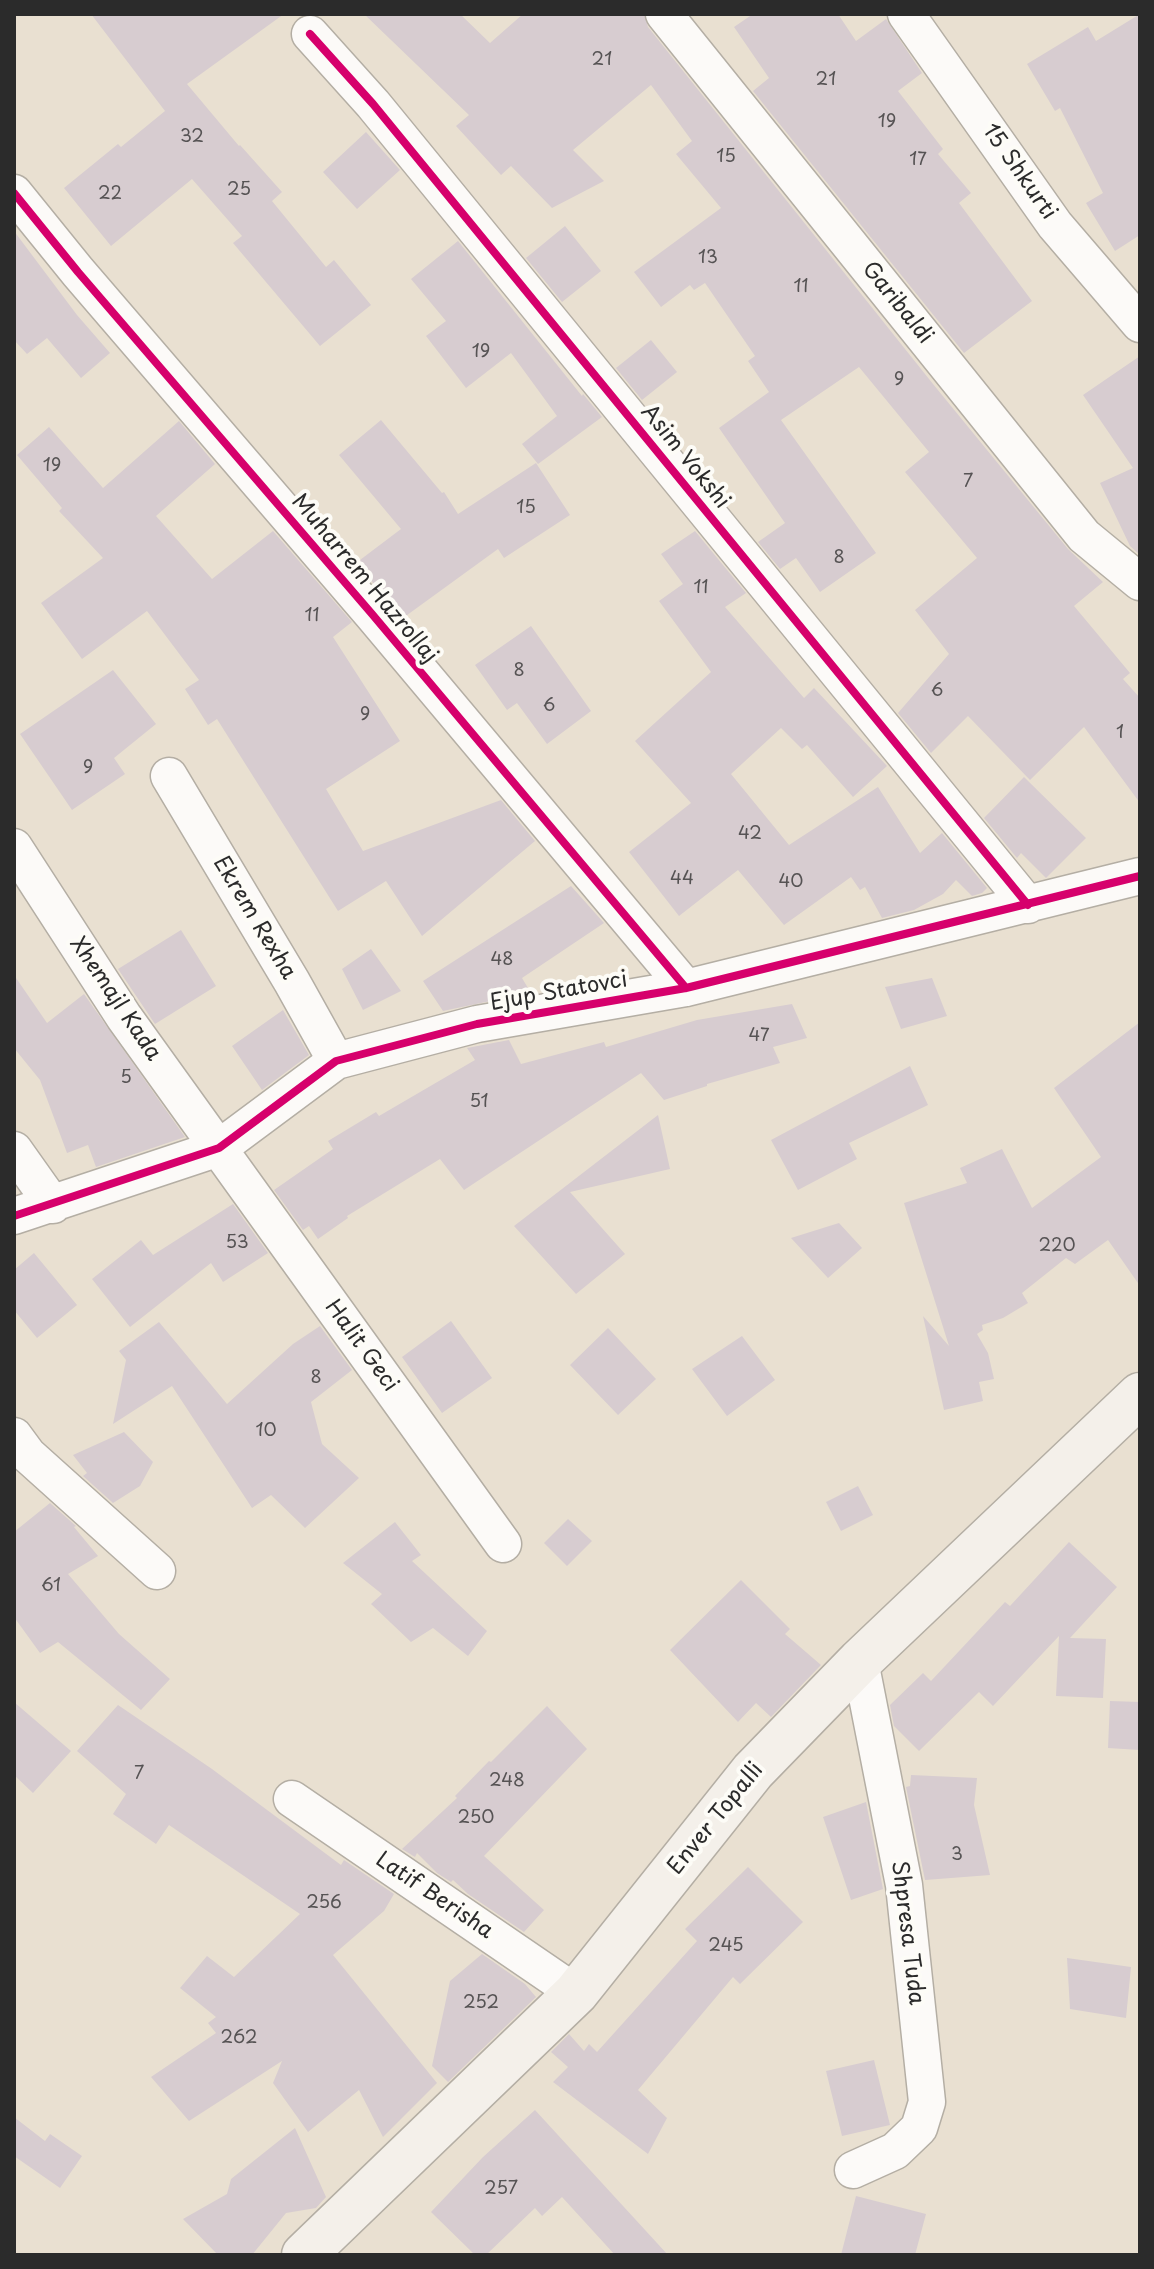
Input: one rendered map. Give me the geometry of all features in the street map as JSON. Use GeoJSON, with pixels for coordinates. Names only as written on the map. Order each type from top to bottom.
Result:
{"type":"FeatureCollection","features":[{"type":"Feature","properties":{"kind":"main road","name":"Enver Topalli"},"geometry":{"type":"LineString","coordinates":[[304,2255],[576,1993],[753,1771],[860,1661],[1140,1395]]}},
{"type":"Feature","properties":{"kind":"street","name":"Garibaldi"},"geometry":{"type":"LineString","coordinates":[[664,14],[1084,536],[1140,582]]}},
{"type":"Feature","properties":{"kind":"street","name":"15 Shkurti"},"geometry":{"type":"LineString","coordinates":[[906,14],[1055,225],[1140,324]]}},
{"type":"Feature","properties":{"kind":"street","name":"Asim Vokshi"},"geometry":{"type":"LineString","coordinates":[[310,34],[373,104],[1028,905]]}},
{"type":"Feature","properties":{"kind":"street","name":"Muharrem Hazrollaj"},"geometry":{"type":"LineString","coordinates":[[14,193],[686,988]]}},
{"type":"Feature","properties":{"kind":"street","name":"Ekrem Rexha"},"geometry":{"type":"LineString","coordinates":[[169,776],[336,1061]]}},
{"type":"Feature","properties":{"kind":"street","name":"Xhemajl Kada"},"geometry":{"type":"LineString","coordinates":[[14,847],[124,1017],[219,1148]]}},
{"type":"Feature","properties":{"kind":"street","name":"Ejup Statovci"},"geometry":{"type":"LineString","coordinates":[[14,1216],[219,1148],[336,1061],[477,1024],[686,988],[1140,876]]}},
{"type":"Feature","properties":{"kind":"street","name":"Halit Geci"},"geometry":{"type":"LineString","coordinates":[[219,1148],[503,1544]]}},
{"type":"Feature","properties":{"kind":"street"},"geometry":{"type":"LineString","coordinates":[[14,1150],[53,1205]]}},
{"type":"Feature","properties":{"kind":"street"},"geometry":{"type":"LineString","coordinates":[[14,1436],[28,1455],[157,1571]]}},
{"type":"Feature","properties":{"kind":"street","name":"Shpresa Tuda"},"geometry":{"type":"LineString","coordinates":[[853,2170],[895,2151],[919,2128],[927,2102],[904,1885],[860,1661]]}},
{"type":"Feature","properties":{"kind":"street","name":"Latif Berisha"},"geometry":{"type":"LineString","coordinates":[[292,1799],[576,1993]]}},
{"type":"Feature","properties":{"kind":"building"},"geometry":{"type":"Polygon","coordinates":[[[91,14],[284,14],[187,84],[282,192],[272,201],[326,267],[334,260],[371,305],[320,346],[233,243],[242,236],[192,179],[111,246],[64,188],[165,111],[91,14]]]}},
{"type":"Feature","properties":{"kind":"building"},"geometry":{"type":"Polygon","coordinates":[[[364,14],[460,14],[490,43],[523,14],[644,14],[648,27],[933,384],[1068,549],[1103,582],[1074,606],[1130,673],[1123,679],[1140,698],[1140,803],[1084,727],[1030,780],[968,716],[931,753],[898,713],[949,654],[915,610],[977,558],[905,472],[929,452],[859,367],[781,420],[876,553],[820,592],[796,558],[780,569],[758,542],[785,523],[719,428],[769,392],[748,361],[755,356],[705,283],[694,290],[690,285],[661,307],[634,272],[721,208],[676,154],[692,141],[651,85],[573,150],[604,181],[552,208],[511,166],[501,175],[456,126],[469,115],[364,14]]]}},
{"type":"Feature","properties":{"kind":"building"},"geometry":{"type":"Polygon","coordinates":[[[753,14],[838,14],[856,41],[886,19],[922,73],[898,91],[943,149],[938,154],[971,193],[959,203],[1032,301],[964,353],[753,91],[769,78],[734,27],[753,14]]]}},
{"type":"Feature","properties":{"kind":"building"},"geometry":{"type":"Polygon","coordinates":[[[1140,14],[1140,235],[1115,251],[1086,203],[1103,193],[1060,108],[1055,111],[1027,64],[1088,27],[1096,41],[1140,14]]]}},
{"type":"Feature","properties":{"kind":"building"},"geometry":{"type":"Polygon","coordinates":[[[366,132],[400,170],[357,209],[323,172],[366,132]]]}},
{"type":"Feature","properties":{"kind":"building"},"geometry":{"type":"Polygon","coordinates":[[[565,226],[601,271],[562,302],[526,258],[565,226]]]}},
{"type":"Feature","properties":{"kind":"building"},"geometry":{"type":"Polygon","coordinates":[[[14,231],[77,315],[110,353],[81,378],[47,338],[27,354],[14,340],[14,231]]]}},
{"type":"Feature","properties":{"kind":"building"},"geometry":{"type":"Polygon","coordinates":[[[458,241],[602,417],[538,464],[522,444],[557,416],[511,353],[466,388],[426,336],[446,321],[411,279],[458,241]]]}},
{"type":"Feature","properties":{"kind":"building"},"geometry":{"type":"Polygon","coordinates":[[[651,340],[677,372],[642,400],[616,368],[651,340]]]}},
{"type":"Feature","properties":{"kind":"building"},"geometry":{"type":"Polygon","coordinates":[[[1140,356],[1140,555],[1130,546],[1100,483],[1133,468],[1083,395],[1140,356]]]}},
{"type":"Feature","properties":{"kind":"building"},"geometry":{"type":"Polygon","coordinates":[[[381,420],[444,492],[458,514],[536,463],[570,515],[504,558],[498,549],[403,618],[356,563],[401,529],[339,455],[381,420]]]}},
{"type":"Feature","properties":{"kind":"building"},"geometry":{"type":"Polygon","coordinates":[[[179,421],[215,464],[156,516],[212,579],[273,531],[352,622],[333,637],[400,741],[326,789],[363,851],[501,800],[535,841],[422,936],[386,881],[338,911],[217,719],[208,725],[185,689],[199,680],[147,611],[82,659],[41,603],[103,558],[59,511],[62,508],[17,455],[49,427],[103,488],[179,421]]]}},
{"type":"Feature","properties":{"kind":"building"},"geometry":{"type":"Polygon","coordinates":[[[695,531],[746,593],[725,607],[804,698],[814,688],[887,766],[853,797],[807,745],[802,749],[781,728],[731,774],[789,845],[878,787],[920,853],[942,833],[987,888],[982,893],[972,896],[956,880],[943,894],[914,910],[882,918],[865,887],[860,890],[851,877],[784,925],[738,870],[679,916],[629,852],[691,803],[635,741],[711,672],[659,601],[683,584],[661,554],[695,531]]]}},
{"type":"Feature","properties":{"kind":"building"},"geometry":{"type":"Polygon","coordinates":[[[531,626],[591,711],[547,744],[517,703],[507,710],[475,665],[531,626]]]}},
{"type":"Feature","properties":{"kind":"building"},"geometry":{"type":"Polygon","coordinates":[[[113,670],[156,724],[114,758],[125,774],[72,810],[20,734],[113,670]]]}},
{"type":"Feature","properties":{"kind":"building"},"geometry":{"type":"Polygon","coordinates":[[[1024,777],[1086,838],[1046,878],[1021,853],[1017,858],[984,818],[1024,777]]]}},
{"type":"Feature","properties":{"kind":"building"},"geometry":{"type":"Polygon","coordinates":[[[571,886],[604,923],[522,978],[528,988],[514,996],[443,1011],[423,981],[571,886]]]}},
{"type":"Feature","properties":{"kind":"building"},"geometry":{"type":"Polygon","coordinates":[[[181,930],[216,986],[155,1024],[118,969],[181,930]]]}},
{"type":"Feature","properties":{"kind":"building"},"geometry":{"type":"Polygon","coordinates":[[[371,949],[401,991],[363,1010],[342,969],[371,949]]]}},
{"type":"Feature","properties":{"kind":"building"},"geometry":{"type":"Polygon","coordinates":[[[14,975],[47,1023],[84,994],[185,1137],[96,1167],[88,1145],[67,1153],[40,1080],[14,1048],[14,975]]]}},
{"type":"Feature","properties":{"kind":"building"},"geometry":{"type":"Polygon","coordinates":[[[932,978],[947,1016],[901,1029],[885,987],[932,978]]]}},
{"type":"Feature","properties":{"kind":"building"},"geometry":{"type":"Polygon","coordinates":[[[792,1004],[807,1038],[773,1047],[780,1063],[664,1100],[641,1073],[464,1190],[440,1159],[347,1216],[318,1239],[309,1226],[303,1230],[274,1190],[333,1149],[328,1141],[376,1112],[379,1116],[475,1060],[467,1048],[509,1040],[521,1064],[604,1042],[606,1047],[697,1020],[792,1004]]]}},
{"type":"Feature","properties":{"kind":"building"},"geometry":{"type":"Polygon","coordinates":[[[283,1010],[309,1055],[262,1090],[232,1046],[283,1010]]]}},
{"type":"Feature","properties":{"kind":"building"},"geometry":{"type":"Polygon","coordinates":[[[1140,1022],[1140,1286],[1108,1240],[1075,1264],[1066,1258],[1022,1293],[1028,1303],[1003,1318],[982,1325],[983,1330],[977,1334],[988,1353],[994,1379],[979,1382],[983,1401],[944,1410],[923,1316],[949,1346],[904,1203],[967,1183],[960,1168],[1002,1149],[1032,1208],[1101,1157],[1054,1088],[1140,1022]]]}},
{"type":"Feature","properties":{"kind":"building"},"geometry":{"type":"Polygon","coordinates":[[[910,1066],[928,1105],[849,1143],[857,1159],[798,1190],[771,1140],[910,1066]]]}},
{"type":"Feature","properties":{"kind":"building"},"geometry":{"type":"Polygon","coordinates":[[[658,1115],[670,1169],[570,1192],[625,1254],[576,1294],[514,1226],[658,1115]]]}},
{"type":"Feature","properties":{"kind":"building"},"geometry":{"type":"Polygon","coordinates":[[[233,1204],[268,1253],[223,1282],[211,1263],[130,1327],[92,1279],[141,1240],[153,1255],[233,1204]]]}},
{"type":"Feature","properties":{"kind":"building"},"geometry":{"type":"Polygon","coordinates":[[[839,1223],[862,1248],[828,1278],[791,1238],[839,1223]]]}},
{"type":"Feature","properties":{"kind":"building"},"geometry":{"type":"Polygon","coordinates":[[[34,1253],[77,1305],[37,1338],[14,1310],[14,1270],[34,1253]]]}},
{"type":"Feature","properties":{"kind":"building"},"geometry":{"type":"Polygon","coordinates":[[[451,1321],[492,1378],[442,1413],[402,1357],[451,1321]]]}},
{"type":"Feature","properties":{"kind":"building"},"geometry":{"type":"Polygon","coordinates":[[[159,1322],[227,1404],[293,1344],[320,1326],[352,1370],[311,1402],[322,1444],[359,1478],[305,1528],[271,1495],[252,1508],[172,1386],[113,1424],[126,1360],[119,1351],[159,1322]]]}},
{"type":"Feature","properties":{"kind":"building"},"geometry":{"type":"Polygon","coordinates":[[[608,1328],[656,1379],[618,1415],[570,1365],[608,1328]]]}},
{"type":"Feature","properties":{"kind":"building"},"geometry":{"type":"Polygon","coordinates":[[[742,1336],[775,1380],[727,1416],[692,1369],[742,1336]]]}},
{"type":"Feature","properties":{"kind":"building"},"geometry":{"type":"Polygon","coordinates":[[[124,1432],[153,1462],[140,1486],[113,1503],[83,1476],[87,1473],[73,1455],[124,1432]]]}},
{"type":"Feature","properties":{"kind":"building"},"geometry":{"type":"Polygon","coordinates":[[[858,1486],[873,1515],[841,1531],[826,1502],[858,1486]]]}},
{"type":"Feature","properties":{"kind":"building"},"geometry":{"type":"Polygon","coordinates":[[[50,1503],[76,1526],[98,1556],[68,1574],[119,1634],[170,1679],[141,1710],[58,1642],[40,1653],[14,1617],[14,1532],[50,1503]]]}},
{"type":"Feature","properties":{"kind":"building"},"geometry":{"type":"Polygon","coordinates":[[[568,1519],[592,1541],[567,1566],[544,1543],[568,1519]]]}},
{"type":"Feature","properties":{"kind":"building"},"geometry":{"type":"Polygon","coordinates":[[[395,1522],[421,1555],[412,1561],[487,1631],[468,1656],[433,1628],[411,1642],[371,1604],[382,1594],[343,1563],[395,1522]]]}},
{"type":"Feature","properties":{"kind":"building"},"geometry":{"type":"Polygon","coordinates":[[[1069,1542],[1117,1587],[1070,1638],[1106,1639],[1103,1698],[1056,1696],[1059,1636],[993,1706],[979,1692],[919,1751],[894,1726],[890,1705],[923,1673],[931,1681],[1005,1602],[1010,1606],[1069,1542]]]}},
{"type":"Feature","properties":{"kind":"building"},"geometry":{"type":"Polygon","coordinates":[[[741,1580],[790,1629],[785,1634],[821,1665],[771,1717],[756,1703],[738,1722],[670,1650],[741,1580]]]}},
{"type":"Feature","properties":{"kind":"building"},"geometry":{"type":"Polygon","coordinates":[[[1110,1701],[1140,1702],[1140,1750],[1108,1748],[1110,1701]]]}},
{"type":"Feature","properties":{"kind":"building"},"geometry":{"type":"Polygon","coordinates":[[[14,1702],[71,1751],[33,1793],[14,1775],[14,1702]]]}},
{"type":"Feature","properties":{"kind":"building"},"geometry":{"type":"Polygon","coordinates":[[[118,1705],[212,1769],[341,1865],[344,1860],[394,1894],[384,1911],[333,1955],[437,2083],[383,2137],[359,2090],[308,2132],[273,2083],[282,2061],[189,2121],[151,2077],[216,2033],[208,2023],[216,2017],[180,1988],[207,1956],[234,1977],[300,1914],[169,1825],[156,1844],[113,1814],[126,1794],[77,1751],[118,1705]]]}},
{"type":"Feature","properties":{"kind":"building"},"geometry":{"type":"Polygon","coordinates":[[[547,1706],[587,1749],[484,1856],[544,1910],[524,1932],[468,1894],[453,1880],[451,1882],[437,1873],[417,1853],[415,1857],[402,1849],[547,1706]]]}},
{"type":"Feature","properties":{"kind":"building"},"geometry":{"type":"Polygon","coordinates":[[[911,1775],[977,1778],[974,1805],[990,1875],[925,1880],[906,1787],[910,1786],[911,1775]]]}},
{"type":"Feature","properties":{"kind":"building"},"geometry":{"type":"Polygon","coordinates":[[[866,1802],[883,1889],[851,1900],[823,1817],[866,1802]]]}},
{"type":"Feature","properties":{"kind":"building"},"geometry":{"type":"Polygon","coordinates":[[[748,1867],[803,1922],[740,1984],[733,1977],[638,2090],[667,2118],[648,2154],[553,2082],[568,2067],[551,2052],[569,2034],[584,2051],[589,2044],[597,2052],[697,1941],[685,1929],[748,1867]]]}},
{"type":"Feature","properties":{"kind":"building"},"geometry":{"type":"Polygon","coordinates":[[[482,1954],[525,1984],[536,1997],[448,2082],[432,2066],[450,1981],[482,1954]]]}},
{"type":"Feature","properties":{"kind":"building"},"geometry":{"type":"Polygon","coordinates":[[[1067,1958],[1131,1967],[1126,2018],[1070,2009],[1067,1958]]]}},
{"type":"Feature","properties":{"kind":"building"},"geometry":{"type":"Polygon","coordinates":[[[874,2060],[890,2125],[842,2136],[826,2071],[874,2060]]]}},
{"type":"Feature","properties":{"kind":"building"},"geometry":{"type":"Polygon","coordinates":[[[535,2110],[668,2255],[615,2255],[562,2197],[542,2216],[535,2208],[486,2255],[475,2255],[431,2212],[483,2157],[535,2110]]]}},
{"type":"Feature","properties":{"kind":"building"},"geometry":{"type":"Polygon","coordinates":[[[14,2117],[45,2141],[50,2134],[82,2156],[60,2188],[14,2156],[14,2117]]]}},
{"type":"Feature","properties":{"kind":"building"},"geometry":{"type":"Polygon","coordinates":[[[295,2128],[326,2197],[316,2208],[286,2213],[252,2255],[218,2255],[183,2219],[227,2194],[231,2179],[295,2128]]]}},
{"type":"Feature","properties":{"kind":"building"},"geometry":{"type":"Polygon","coordinates":[[[856,2196],[926,2214],[915,2255],[841,2255],[856,2196]]]}},
{"type":"Feature","properties":{"kind":"cycle path"},"geometry":{"type":"LineString","coordinates":[[310,34],[373,104],[1028,905]]}},
{"type":"Feature","properties":{"kind":"cycle path"},"geometry":{"type":"LineString","coordinates":[[14,193],[686,988]]}},
{"type":"Feature","properties":{"kind":"cycle path"},"geometry":{"type":"LineString","coordinates":[[14,1216],[219,1148],[336,1061],[477,1024],[686,988],[1140,876]]}}]}
